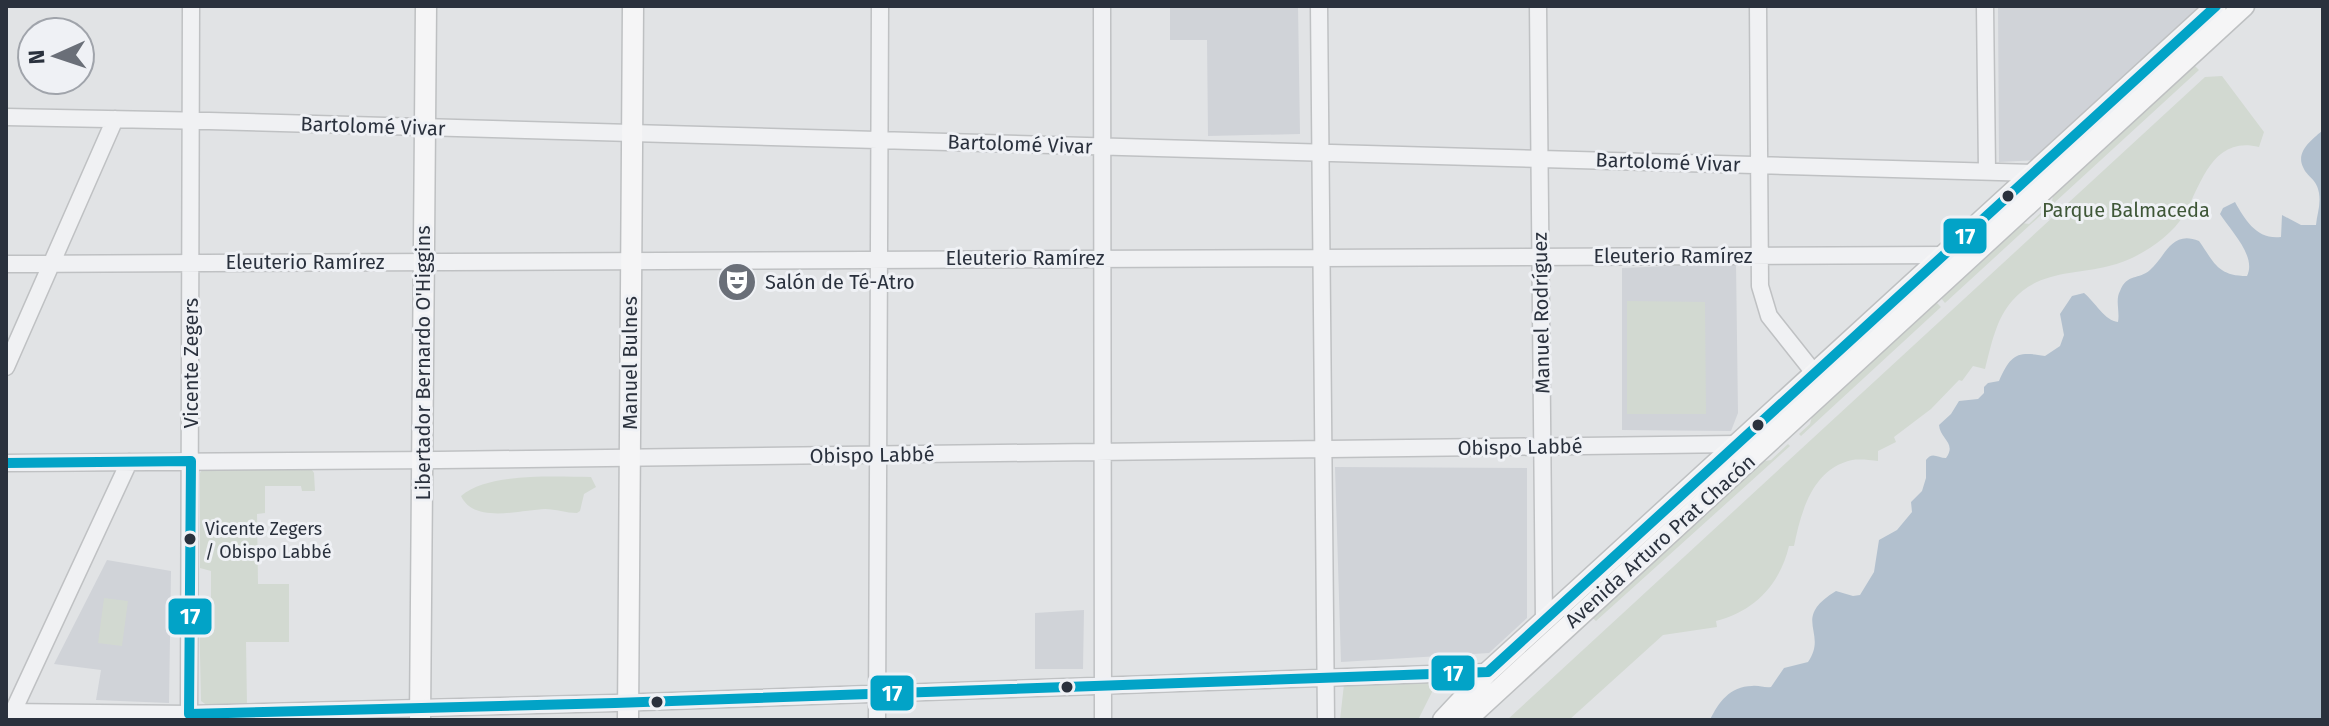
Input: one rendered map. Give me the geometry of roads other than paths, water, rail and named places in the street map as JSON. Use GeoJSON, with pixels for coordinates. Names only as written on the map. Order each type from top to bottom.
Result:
{"type":"FeatureCollection","features":[{"type":"Feature","properties":{"kind":"main road","name":"Libertador Bernardo O'Higgins"},"geometry":{"type":"LineString","coordinates":[[420,714],[426,6]]}},
{"type":"Feature","properties":{"kind":"main road","name":"Manuel Bulnes"},"geometry":{"type":"LineString","coordinates":[[628,711],[633,6]]}},
{"type":"Feature","properties":{"kind":"main road","name":"Avenida Arturo Prat Chacón"},"geometry":{"type":"LineString","coordinates":[[1443,720],[1488,672],[2035,173],[2219,10],[2244,6]]}},
{"type":"Feature","properties":{"kind":"main road","name":"Avenida Arturo Prat Chacón"},"geometry":{"type":"LineString","coordinates":[[1466,720],[1990,240],[2219,10]]}},
{"type":"Feature","properties":{"kind":"main road"},"geometry":{"type":"LineString","coordinates":[[1947,255],[1990,240]]}},
{"type":"Feature","properties":{"kind":"main road"},"geometry":{"type":"LineString","coordinates":[[1815,374],[1816,400]]}},
{"type":"Feature","properties":{"kind":"street","name":"Vicente Zegers"},"geometry":{"type":"LineString","coordinates":[[189,717],[191,6]]}},
{"type":"Feature","properties":{"kind":"street"},"geometry":{"type":"LineString","coordinates":[[877,720],[880,6]]}},
{"type":"Feature","properties":{"kind":"street"},"geometry":{"type":"LineString","coordinates":[[1102,6],[1103,720]]}},
{"type":"Feature","properties":{"kind":"street"},"geometry":{"type":"LineString","coordinates":[[1319,6],[1326,720]]}},
{"type":"Feature","properties":{"kind":"street","name":"Manuel Rodríguez"},"geometry":{"type":"LineString","coordinates":[[1538,6],[1544,621]]}},
{"type":"Feature","properties":{"kind":"street"},"geometry":{"type":"LineString","coordinates":[[1758,6],[1760,286],[1769,316],[1815,374]]}},
{"type":"Feature","properties":{"kind":"street"},"geometry":{"type":"LineString","coordinates":[[1985,6],[1987,171]]}},
{"type":"Feature","properties":{"kind":"street","name":"Bartolomé Vivar"},"geometry":{"type":"LineString","coordinates":[[6,117],[2035,173]]}},
{"type":"Feature","properties":{"kind":"street"},"geometry":{"type":"LineString","coordinates":[[6,367],[54,264],[115,119]]}},
{"type":"Feature","properties":{"kind":"street","name":"Eleuterio Ramírez"},"geometry":{"type":"LineString","coordinates":[[6,264],[1947,255]]}},
{"type":"Feature","properties":{"kind":"street","name":"Obispo Labbé"},"geometry":{"type":"LineString","coordinates":[[6,463],[1738,444]]}},
{"type":"Feature","properties":{"kind":"street"},"geometry":{"type":"LineString","coordinates":[[129,462],[10,714],[189,717],[628,711],[877,693],[1488,672]]}},
{"type":"Feature","properties":{"kind":"water"},"geometry":{"type":"Polygon","coordinates":[[[2323,130],[2323,720],[1710,720],[1731,692],[1744,687],[1771,687],[1784,668],[1808,662],[1815,642],[1812,618],[1815,610],[1836,591],[1860,595],[1874,572],[1879,540],[1897,530],[1912,512],[1911,502],[1922,491],[1926,478],[1926,460],[1933,455],[1946,458],[1949,453],[1949,445],[1939,425],[1959,401],[1978,399],[1988,383],[1999,381],[2016,356],[2045,356],[2060,346],[2064,335],[2060,314],[2072,296],[2084,293],[2104,315],[2118,322],[2118,298],[2123,285],[2150,270],[2170,246],[2182,239],[2199,241],[2223,270],[2247,276],[2249,268],[2245,252],[2220,214],[2223,208],[2235,202],[2248,222],[2265,235],[2281,237],[2282,215],[2301,225],[2316,225],[2319,193],[2303,167],[2301,156],[2323,130]]]}},
{"type":"Feature","properties":{"kind":"place","name":"Salón de Té-Atro"},"geometry":{"type":"Point","coordinates":[737,282]}},
{"type":"Feature","properties":{"kind":"place","name":"Vicente Zegers / Obispo Labbé"},"geometry":{"type":"Point","coordinates":[190,539]}},
{"type":"Feature","properties":{"kind":"park label","name":"Parque Balmaceda"},"geometry":{"type":"Point","coordinates":[2126,210]}}]}
